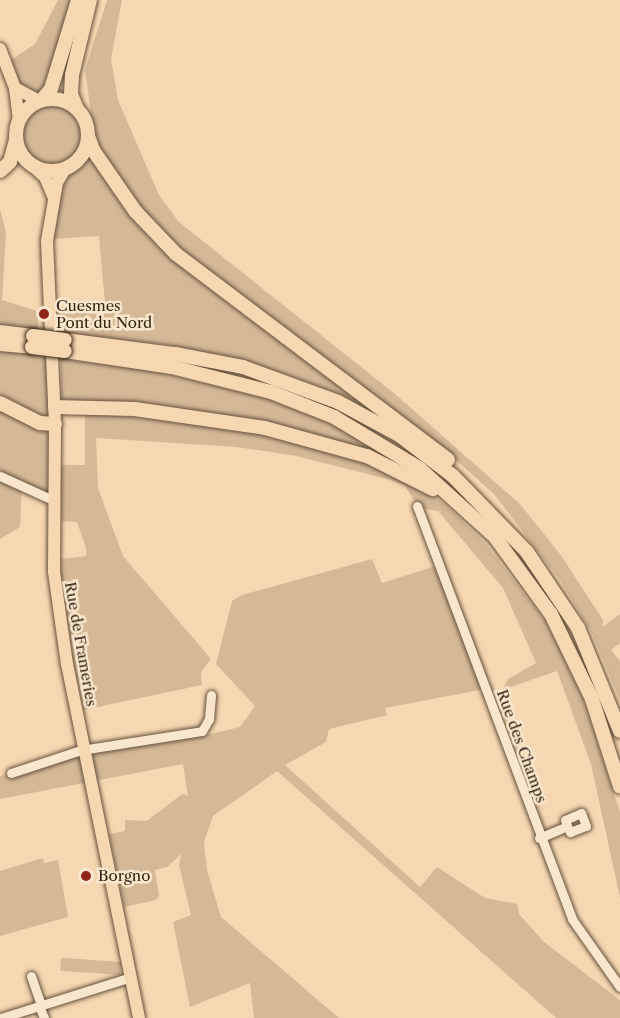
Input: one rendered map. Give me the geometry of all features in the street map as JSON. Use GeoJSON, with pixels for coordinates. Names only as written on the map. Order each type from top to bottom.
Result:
{"type":"FeatureCollection","features":[{"type":"Feature","properties":{"kind":"highway"},"geometry":{"type":"LineString","coordinates":[[0,171],[10,162],[19,121],[51,89],[78,0]]}},
{"type":"Feature","properties":{"kind":"highway"},"geometry":{"type":"LineString","coordinates":[[90,0],[72,75],[71,94],[77,109],[86,121],[93,150],[136,212],[176,255],[441,454],[491,501],[498,518]]}},
{"type":"Feature","properties":{"kind":"highway"},"geometry":{"type":"LineString","coordinates":[[41,101],[57,99],[77,109]]}},
{"type":"Feature","properties":{"kind":"highway"},"geometry":{"type":"LineString","coordinates":[[16,137],[21,153],[33,165],[45,170],[65,169],[81,156],[88,136]]}},
{"type":"Feature","properties":{"kind":"highway"},"geometry":{"type":"LineString","coordinates":[[0,332],[33,342],[208,360],[307,388],[399,435],[453,476],[498,518],[547,579],[578,628],[593,660],[620,732]]}},
{"type":"Feature","properties":{"kind":"highway"},"geometry":{"type":"LineString","coordinates":[[0,344],[33,342]]}},
{"type":"Feature","properties":{"kind":"highway"},"geometry":{"type":"LineString","coordinates":[[65,346],[183,370],[303,403],[392,449],[471,512],[515,562],[562,634],[579,668],[620,787]]}},
{"type":"Feature","properties":{"kind":"highway"},"geometry":{"type":"LineString","coordinates":[[0,403],[40,423],[55,424]]}},
{"type":"Feature","properties":{"kind":"highway"},"geometry":{"type":"LineString","coordinates":[[55,407],[192,415],[307,438],[388,465],[471,512]]}},
{"type":"Feature","properties":{"kind":"main road"},"geometry":{"type":"LineString","coordinates":[[0,50],[15,88],[19,121]]}},
{"type":"Feature","properties":{"kind":"main road"},"geometry":{"type":"LineString","coordinates":[[15,88],[41,101]]}},
{"type":"Feature","properties":{"kind":"main road"},"geometry":{"type":"LineString","coordinates":[[33,165],[45,177],[54,198]]}},
{"type":"Feature","properties":{"kind":"main road","name":"Rue de Frameries"},"geometry":{"type":"LineString","coordinates":[[65,169],[54,198],[47,241],[55,407],[54,572],[59,624],[139,1018]]}},
{"type":"Feature","properties":{"kind":"street"},"geometry":{"type":"LineString","coordinates":[[0,476],[55,501]]}},
{"type":"Feature","properties":{"kind":"street","name":"Rue des Champs"},"geometry":{"type":"LineString","coordinates":[[417,506],[539,838],[572,919],[620,987]]}},
{"type":"Feature","properties":{"kind":"street"},"geometry":{"type":"LineString","coordinates":[[11,774],[85,749],[202,731],[209,719],[211,695]]}},
{"type":"Feature","properties":{"kind":"street"},"geometry":{"type":"LineString","coordinates":[[539,838],[567,826]]}},
{"type":"Feature","properties":{"kind":"street"},"geometry":{"type":"LineString","coordinates":[[31,976],[44,1018]]}},
{"type":"Feature","properties":{"kind":"street"},"geometry":{"type":"LineString","coordinates":[[1,1018],[131,977]]}},
{"type":"Feature","properties":{"kind":"shaded area"},"geometry":{"type":"Polygon","coordinates":[[[58,0],[74,0],[50,79],[39,96],[26,94],[16,80],[11,60],[35,44],[58,0]]]}},
{"type":"Feature","properties":{"kind":"shaded area"},"geometry":{"type":"Polygon","coordinates":[[[107,0],[122,0],[111,59],[118,100],[159,195],[179,222],[395,394],[520,504],[560,554],[603,620],[603,627],[620,614],[620,643],[611,650],[620,661],[620,700],[592,633],[560,580],[494,494],[432,439],[188,259],[156,229],[119,180],[98,150],[85,70],[107,0]]]}},
{"type":"Feature","properties":{"kind":"shaded area"},"geometry":{"type":"Polygon","coordinates":[[[52,105],[69,110],[74,114],[78,119],[83,136],[78,153],[74,158],[69,162],[52,167],[35,162],[30,158],[26,153],[21,136],[26,119],[30,114],[35,110],[52,105]]]}},
{"type":"Feature","properties":{"kind":"shaded area"},"geometry":{"type":"Polygon","coordinates":[[[88,150],[131,213],[377,414],[329,390],[261,366],[169,345],[59,333],[57,307],[105,304],[99,236],[53,239],[61,179],[88,150]]]}},
{"type":"Feature","properties":{"kind":"shaded area"},"geometry":{"type":"Polygon","coordinates":[[[0,209],[6,232],[2,300],[37,311],[39,330],[0,326],[0,209]]]}},
{"type":"Feature","properties":{"kind":"shaded area"},"geometry":{"type":"Polygon","coordinates":[[[0,351],[47,357],[48,416],[44,419],[0,400],[0,351]]]}},
{"type":"Feature","properties":{"kind":"shaded area"},"geometry":{"type":"Polygon","coordinates":[[[61,359],[139,368],[259,395],[334,424],[410,471],[347,446],[69,403],[61,398],[61,359]]]}},
{"type":"Feature","properties":{"kind":"shaded area"},"geometry":{"type":"Polygon","coordinates":[[[0,407],[50,434],[51,496],[22,485],[20,527],[0,539],[0,407]]]}},
{"type":"Feature","properties":{"kind":"shaded area"},"geometry":{"type":"Polygon","coordinates":[[[85,411],[271,435],[380,467],[431,494],[451,510],[485,543],[546,622],[581,692],[620,812],[620,898],[591,764],[557,671],[502,690],[508,679],[536,663],[503,588],[438,511],[419,508],[405,486],[391,480],[296,456],[237,447],[96,438],[98,488],[123,556],[211,659],[201,672],[202,685],[83,710],[67,629],[61,573],[62,559],[86,556],[86,548],[77,522],[62,521],[55,465],[85,465],[85,411]]]}},
{"type":"Feature","properties":{"kind":"shaded area"},"geometry":{"type":"Polygon","coordinates":[[[372,559],[382,583],[439,565],[485,689],[385,708],[387,715],[329,729],[326,742],[285,765],[420,887],[437,867],[485,898],[517,904],[519,914],[544,942],[620,1000],[620,1018],[556,1018],[277,771],[213,816],[204,842],[207,870],[221,917],[339,1018],[254,1018],[250,983],[190,1007],[173,922],[191,915],[179,865],[181,854],[167,867],[155,870],[159,896],[156,900],[124,907],[109,834],[125,831],[125,820],[147,821],[182,794],[188,796],[183,764],[0,799],[0,776],[86,750],[194,733],[197,737],[240,727],[255,706],[216,664],[232,601],[242,595],[372,559]]]}},
{"type":"Feature","properties":{"kind":"shaded area"},"geometry":{"type":"Polygon","coordinates":[[[43,858],[44,863],[58,860],[68,917],[0,936],[0,871],[43,858]]]}},
{"type":"Feature","properties":{"kind":"shaded area"},"geometry":{"type":"Polygon","coordinates":[[[61,958],[121,962],[120,975],[60,971],[61,958]]]}},
{"type":"Feature","properties":{"kind":"place","name":"Cuesmes Pont du Nord"},"geometry":{"type":"Point","coordinates":[44,314]}},
{"type":"Feature","properties":{"kind":"place","name":"Borgno"},"geometry":{"type":"Point","coordinates":[86,876]}}]}
